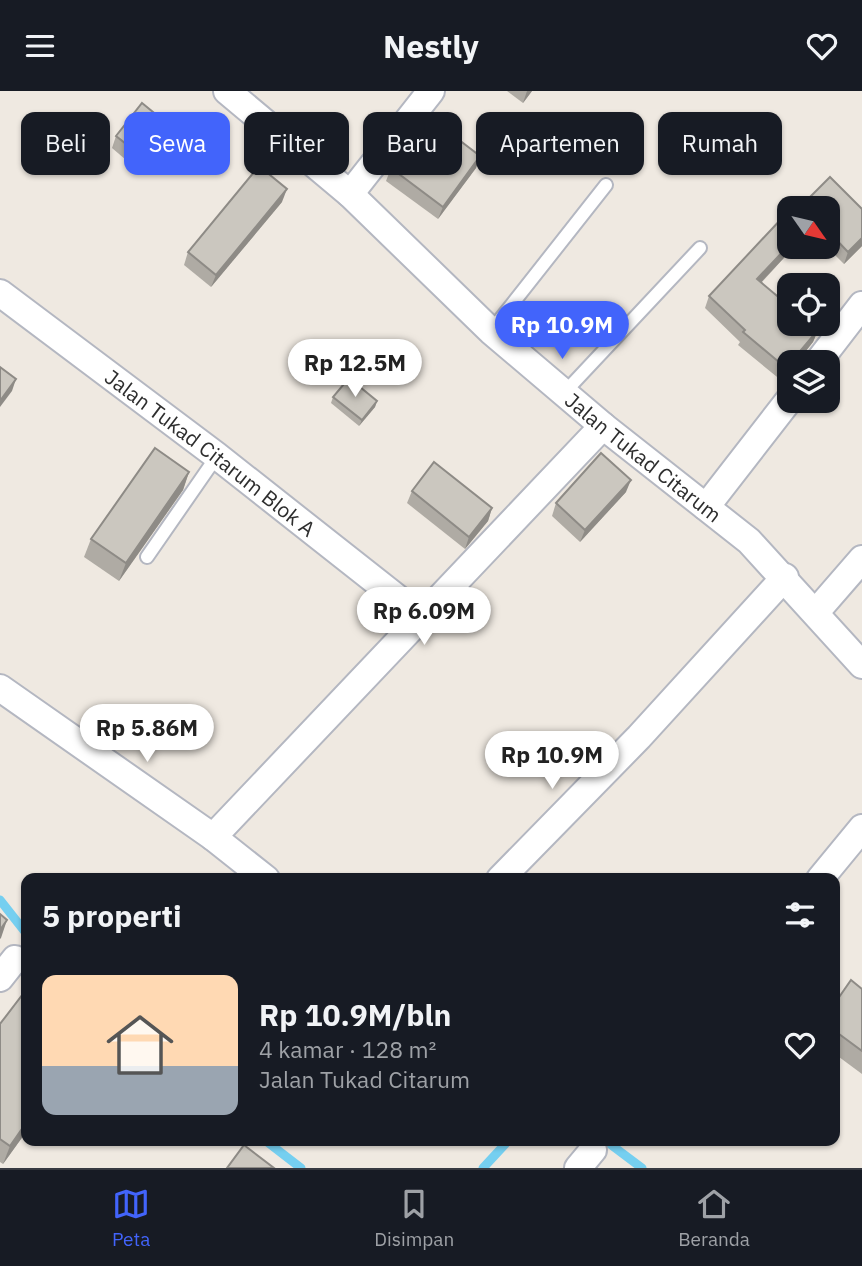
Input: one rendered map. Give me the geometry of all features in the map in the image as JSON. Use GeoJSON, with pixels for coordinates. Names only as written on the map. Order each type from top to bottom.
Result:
{"type":"FeatureCollection","features":[{"type":"Feature","properties":{"kind":"street","name":"Jalan Tukad Citarum"},"geometry":{"type":"LineString","coordinates":[[226,91],[351,194],[491,331],[603,426],[749,541],[785,577],[862,664]]}},
{"type":"Feature","properties":{"kind":"street"},"geometry":{"type":"LineString","coordinates":[[351,194],[431,91]]}},
{"type":"Feature","properties":{"kind":"street","name":"Jalan Tukad Citarum Blok A"},"geometry":{"type":"LineString","coordinates":[[0,293],[217,456],[420,616]]}},
{"type":"Feature","properties":{"kind":"street"},"geometry":{"type":"LineString","coordinates":[[827,350],[862,306]]}},
{"type":"Feature","properties":{"kind":"street"},"geometry":{"type":"LineString","coordinates":[[706,507],[779,413]]}},
{"type":"Feature","properties":{"kind":"street"},"geometry":{"type":"LineString","coordinates":[[213,837],[603,426]]}},
{"type":"Feature","properties":{"kind":"street"},"geometry":{"type":"LineString","coordinates":[[817,612],[862,559]]}},
{"type":"Feature","properties":{"kind":"street"},"geometry":{"type":"LineString","coordinates":[[506,873],[639,737],[785,577]]}},
{"type":"Feature","properties":{"kind":"street"},"geometry":{"type":"LineString","coordinates":[[0,688],[213,837],[258,873]]}},
{"type":"Feature","properties":{"kind":"street"},"geometry":{"type":"LineString","coordinates":[[825,873],[862,828]]}},
{"type":"Feature","properties":{"kind":"lane"},"geometry":{"type":"LineString","coordinates":[[491,331],[606,185]]}},
{"type":"Feature","properties":{"kind":"lane"},"geometry":{"type":"LineString","coordinates":[[564,393],[700,248]]}},
{"type":"Feature","properties":{"kind":"lane"},"geometry":{"type":"LineString","coordinates":[[147,557],[217,456]]}},
{"type":"Feature","properties":{"kind":"building"},"geometry":{"type":"Polygon","coordinates":[[[142,103],[153,112],[135,112],[142,103]]]}},
{"type":"Feature","properties":{"kind":"building"},"geometry":{"type":"Polygon","coordinates":[[[124,126],[124,142],[116,136],[124,126]]]}},
{"type":"Feature","properties":{"kind":"building"},"geometry":{"type":"Polygon","coordinates":[[[462,142],[476,153],[476,162],[443,207],[400,175],[462,175],[462,142]]]}},
{"type":"Feature","properties":{"kind":"building"},"geometry":{"type":"Polygon","coordinates":[[[252,175],[270,175],[287,189],[216,275],[188,252],[252,175]]]}},
{"type":"Feature","properties":{"kind":"building"},"geometry":{"type":"Polygon","coordinates":[[[830,177],[862,209],[862,238],[848,252],[840,244],[840,196],[811,196],[830,177]]]}},
{"type":"Feature","properties":{"kind":"building"},"geometry":{"type":"Polygon","coordinates":[[[777,223],[777,258],[757,279],[777,296],[777,336],[813,336],[801,350],[777,350],[777,360],[743,332],[745,330],[709,296],[777,223]]]}},
{"type":"Feature","properties":{"kind":"building"},"geometry":{"type":"Polygon","coordinates":[[[0,367],[16,379],[0,401],[0,367]]]}},
{"type":"Feature","properties":{"kind":"building"},"geometry":{"type":"Polygon","coordinates":[[[349,378],[377,401],[362,420],[333,397],[349,378]]]}},
{"type":"Feature","properties":{"kind":"building"},"geometry":{"type":"Polygon","coordinates":[[[155,448],[189,472],[126,563],[91,539],[155,448]]]}},
{"type":"Feature","properties":{"kind":"building"},"geometry":{"type":"Polygon","coordinates":[[[601,453],[631,480],[585,530],[556,503],[601,453]]]}},
{"type":"Feature","properties":{"kind":"building"},"geometry":{"type":"Polygon","coordinates":[[[434,462],[492,508],[469,537],[412,491],[434,462]]]}},
{"type":"Feature","properties":{"kind":"building"},"geometry":{"type":"Polygon","coordinates":[[[0,914],[7,920],[0,930],[0,914]]]}},
{"type":"Feature","properties":{"kind":"building"},"geometry":{"type":"Polygon","coordinates":[[[851,980],[862,989],[862,1051],[840,1035],[840,996],[851,980]]]}},
{"type":"Feature","properties":{"kind":"building"},"geometry":{"type":"Polygon","coordinates":[[[21,997],[21,1130],[10,1146],[0,1139],[0,1024],[21,997]]]}},
{"type":"Feature","properties":{"kind":"building"},"geometry":{"type":"Polygon","coordinates":[[[245,1146],[274,1168],[227,1168],[245,1146]]]}},
{"type":"Feature","properties":{"kind":"waterway"},"geometry":{"type":"LineString","coordinates":[[0,900],[21,927]]}},
{"type":"Feature","properties":{"kind":"waterway"},"geometry":{"type":"LineString","coordinates":[[272,1146],[301,1168]]}},
{"type":"Feature","properties":{"kind":"waterway"},"geometry":{"type":"LineString","coordinates":[[483,1168],[503,1146]]}},
{"type":"Feature","properties":{"kind":"waterway"},"geometry":{"type":"LineString","coordinates":[[613,1146],[642,1168]]}}]}
